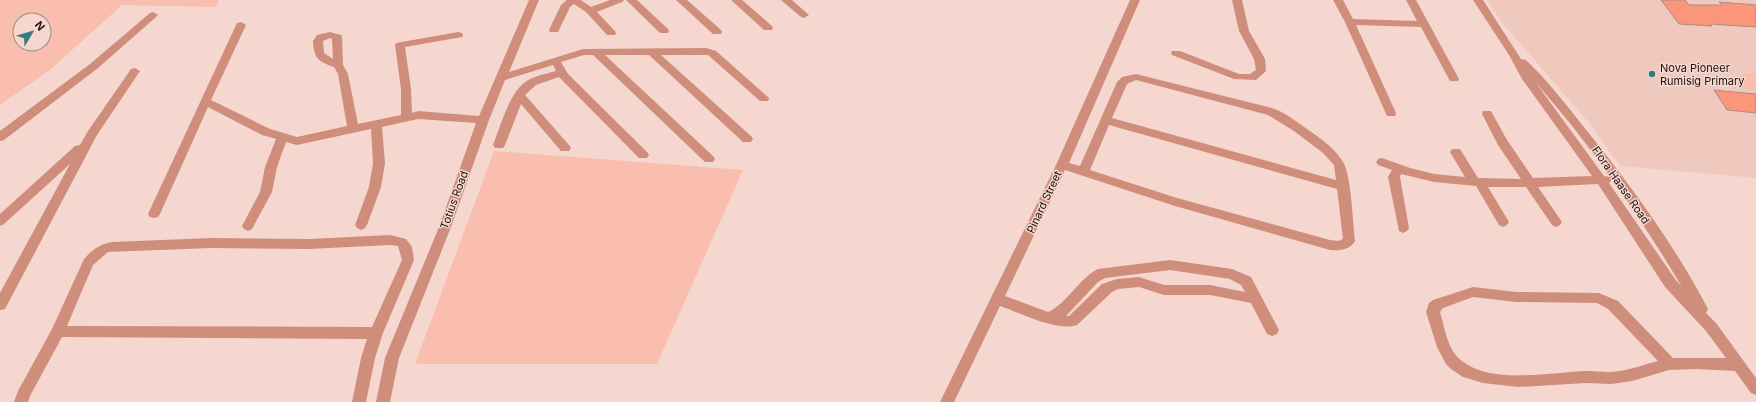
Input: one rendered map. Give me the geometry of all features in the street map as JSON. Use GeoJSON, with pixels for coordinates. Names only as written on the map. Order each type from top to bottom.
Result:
{"type":"FeatureCollection","features":[{"type":"Feature","properties":{"kind":"street","name":"Totius Road"},"geometry":{"type":"LineString","coordinates":[[383,402],[392,358],[445,227],[483,120],[534,0]]}},
{"type":"Feature","properties":{"kind":"street"},"geometry":{"type":"LineString","coordinates":[[554,30],[569,2],[573,0],[579,2],[590,11],[612,33]]}},
{"type":"Feature","properties":{"kind":"street"},"geometry":{"type":"LineString","coordinates":[[590,11],[619,0]]}},
{"type":"Feature","properties":{"kind":"street"},"geometry":{"type":"LineString","coordinates":[[631,0],[664,31]]}},
{"type":"Feature","properties":{"kind":"street"},"geometry":{"type":"LineString","coordinates":[[681,0],[717,32]]}},
{"type":"Feature","properties":{"kind":"street"},"geometry":{"type":"LineString","coordinates":[[736,0],[768,28]]}},
{"type":"Feature","properties":{"kind":"street"},"geometry":{"type":"LineString","coordinates":[[786,0],[804,15]]}},
{"type":"Feature","properties":{"kind":"street","name":"Pinard Street"},"geometry":{"type":"LineString","coordinates":[[947,402],[1062,165],[1135,0]]}},
{"type":"Feature","properties":{"kind":"street"},"geometry":{"type":"LineString","coordinates":[[1176,53],[1238,77],[1252,78],[1261,71],[1262,66],[1246,34],[1237,0]]}},
{"type":"Feature","properties":{"kind":"street"},"geometry":{"type":"LineString","coordinates":[[1338,0],[1350,22],[1391,113]]}},
{"type":"Feature","properties":{"kind":"street"},"geometry":{"type":"LineString","coordinates":[[1411,0],[1454,79]]}},
{"type":"Feature","properties":{"kind":"street","name":"Flora Haase Road"},"geometry":{"type":"LineString","coordinates":[[1478,0],[1514,55],[1526,78],[1600,180],[1670,283],[1711,327],[1756,389]]}},
{"type":"Feature","properties":{"kind":"street"},"geometry":{"type":"LineString","coordinates":[[0,137],[94,66],[153,15]]}},
{"type":"Feature","properties":{"kind":"street"},"geometry":{"type":"LineString","coordinates":[[1350,22],[1424,24]]}},
{"type":"Feature","properties":{"kind":"street"},"geometry":{"type":"LineString","coordinates":[[154,214],[241,25]]}},
{"type":"Feature","properties":{"kind":"street"},"geometry":{"type":"LineString","coordinates":[[407,116],[406,89],[400,45],[458,35]]}},
{"type":"Feature","properties":{"kind":"street"},"geometry":{"type":"LineString","coordinates":[[595,51],[709,159]]}},
{"type":"Feature","properties":{"kind":"street"},"geometry":{"type":"LineString","coordinates":[[651,51],[747,139]]}},
{"type":"Feature","properties":{"kind":"street"},"geometry":{"type":"LineString","coordinates":[[501,78],[583,52],[706,51],[712,54],[764,98]]}},
{"type":"Feature","properties":{"kind":"street","name":"Flora Haase Road"},"geometry":{"type":"LineString","coordinates":[[1514,55],[1537,77],[1605,159],[1687,284],[1711,327]]}},
{"type":"Feature","properties":{"kind":"street"},"geometry":{"type":"LineString","coordinates":[[555,60],[562,73],[643,155]]}},
{"type":"Feature","properties":{"kind":"street"},"geometry":{"type":"LineString","coordinates":[[338,65],[343,74],[354,128]]}},
{"type":"Feature","properties":{"kind":"street"},"geometry":{"type":"LineString","coordinates":[[0,305],[92,134],[135,72]]}},
{"type":"Feature","properties":{"kind":"street"},"geometry":{"type":"LineString","coordinates":[[499,145],[523,87],[562,73]]}},
{"type":"Feature","properties":{"kind":"street"},"geometry":{"type":"LineString","coordinates":[[1062,165],[1175,202],[1335,246],[1346,244],[1349,241],[1340,166],[1292,124],[1272,112],[1136,76],[1122,82],[1084,172]]}},
{"type":"Feature","properties":{"kind":"street"},"geometry":{"type":"LineString","coordinates":[[519,95],[565,148]]}},
{"type":"Feature","properties":{"kind":"street"},"geometry":{"type":"LineString","coordinates":[[205,101],[266,132],[282,138],[297,141],[407,116],[418,115],[483,120]]}},
{"type":"Feature","properties":{"kind":"street"},"geometry":{"type":"LineString","coordinates":[[1487,114],[1502,142],[1556,222]]}},
{"type":"Feature","properties":{"kind":"street"},"geometry":{"type":"LineString","coordinates":[[1105,120],[1343,186]]}},
{"type":"Feature","properties":{"kind":"street"},"geometry":{"type":"LineString","coordinates":[[361,225],[375,186],[379,163],[376,123]]}},
{"type":"Feature","properties":{"kind":"street"},"geometry":{"type":"LineString","coordinates":[[0,221],[60,168],[92,134]]}},
{"type":"Feature","properties":{"kind":"street"},"geometry":{"type":"LineString","coordinates":[[248,226],[266,192],[271,167],[282,138]]}},
{"type":"Feature","properties":{"kind":"street"},"geometry":{"type":"LineString","coordinates":[[1456,152],[1503,222]]}},
{"type":"Feature","properties":{"kind":"street"},"geometry":{"type":"LineString","coordinates":[[1382,162],[1398,169],[1431,178],[1477,182],[1619,180]]}},
{"type":"Feature","properties":{"kind":"street"},"geometry":{"type":"LineString","coordinates":[[1398,169],[1394,177],[1403,228]]}},
{"type":"Feature","properties":{"kind":"street"},"geometry":{"type":"LineString","coordinates":[[21,402],[23,395],[58,331],[88,262],[95,254],[108,247],[211,243],[309,244],[390,240],[402,242],[406,247],[408,260],[376,333],[368,358],[359,402]]}},
{"type":"Feature","properties":{"kind":"street"},"geometry":{"type":"LineString","coordinates":[[1049,317],[1061,312],[1098,275],[1139,268],[1180,266],[1232,274],[1246,281],[1272,330]]}},
{"type":"Feature","properties":{"kind":"street"},"geometry":{"type":"LineString","coordinates":[[1139,268],[1143,282]]}},
{"type":"Feature","properties":{"kind":"street"},"geometry":{"type":"LineString","coordinates":[[997,299],[1063,322],[1072,321],[1107,288],[1117,284],[1143,282],[1164,290],[1210,290],[1256,299]]}},
{"type":"Feature","properties":{"kind":"street"},"geometry":{"type":"LineString","coordinates":[[1670,364],[1613,305],[1599,298],[1516,298],[1473,292],[1438,304],[1434,307],[1434,312],[1445,350],[1450,358],[1463,369],[1484,377],[1520,381],[1589,377],[1615,378],[1670,364],[1703,363],[1739,365]]}},
{"type":"Feature","properties":{"kind":"street"},"geometry":{"type":"LineString","coordinates":[[58,331],[376,333]]}},
{"type":"Feature","properties":{"kind":"shaded area"},"geometry":{"type":"Polygon","coordinates":[[[0,0],[219,0],[216,7],[122,5],[51,69],[0,105],[0,0]]]}},
{"type":"Feature","properties":{"kind":"shaded area","name":"Nova Pioneer Rumisig Primary"},"geometry":{"type":"Polygon","coordinates":[[[1487,0],[1756,0],[1756,178],[1620,166],[1590,124],[1504,25],[1487,0]]]}},
{"type":"Feature","properties":{"kind":"shaded area"},"geometry":{"type":"Polygon","coordinates":[[[1745,73],[1756,74],[1756,92],[1737,86],[1735,78],[1745,73]]]}},
{"type":"Feature","properties":{"kind":"shaded area"},"geometry":{"type":"Polygon","coordinates":[[[494,151],[743,170],[657,364],[415,364],[494,151]]]}},
{"type":"Feature","properties":{"kind":"building"},"geometry":{"type":"Polygon","coordinates":[[[1661,0],[1685,0],[1689,5],[1722,5],[1719,2],[1756,5],[1756,27],[1710,24],[1712,26],[1679,24],[1661,0]]]}},
{"type":"Feature","properties":{"kind":"building"},"geometry":{"type":"Polygon","coordinates":[[[1714,90],[1756,94],[1756,113],[1727,110],[1714,90]]]}},
{"type":"Feature","properties":{"kind":"place","name":"Nova Pioneer Rumisig Primary"},"geometry":{"type":"Point","coordinates":[1652,74]}}]}
